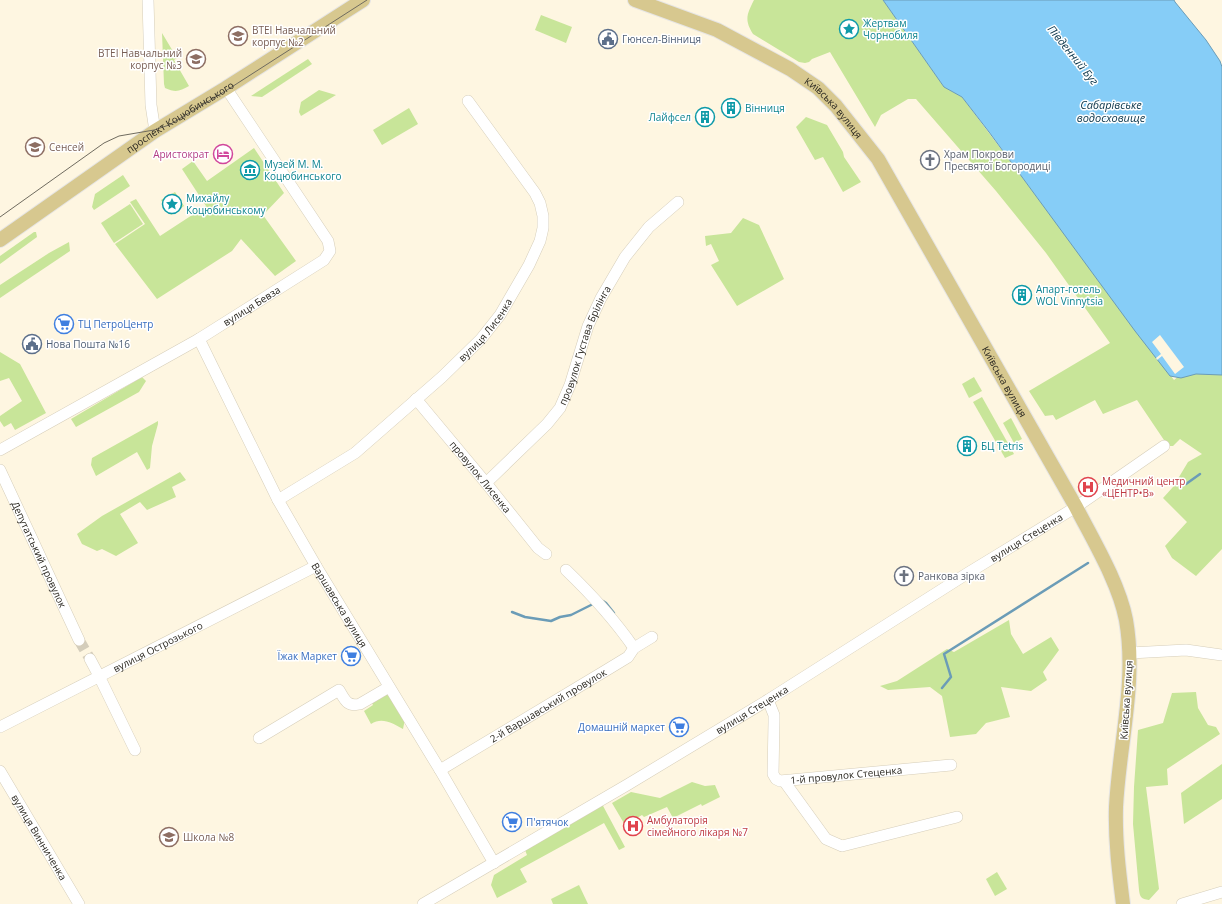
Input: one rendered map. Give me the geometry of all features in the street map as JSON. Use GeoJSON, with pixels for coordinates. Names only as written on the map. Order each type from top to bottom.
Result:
{"type":"FeatureCollection","features":[{"type":"Feature","properties":{"kind":"main road","name":"проспект Коцюбинського"},"geometry":{"type":"LineString","coordinates":[[0,240],[155,131],[226,88],[363,0]]}},
{"type":"Feature","properties":{"kind":"main road","name":"Київська вулиця"},"geometry":{"type":"LineString","coordinates":[[635,0],[724,33],[790,69],[818,88],[836,106],[878,159],[1076,507],[1105,563],[1117,590],[1126,619],[1130,653],[1129,679],[1116,807],[1116,843],[1123,904]]}},
{"type":"Feature","properties":{"kind":"street"},"geometry":{"type":"LineString","coordinates":[[148,0],[151,105],[155,131]]}},
{"type":"Feature","properties":{"kind":"street","name":"вулиця Бевза"},"geometry":{"type":"LineString","coordinates":[[0,450],[199,339],[324,260],[330,251],[328,241],[226,88]]}},
{"type":"Feature","properties":{"kind":"street","name":"вулиця Лисенка"},"geometry":{"type":"LineString","coordinates":[[278,500],[355,453],[481,339],[500,315],[529,265],[544,228],[540,203],[535,193],[468,101]]}},
{"type":"Feature","properties":{"kind":"street","name":"провулок Густава Брілінга"},"geometry":{"type":"LineString","coordinates":[[486,483],[547,424],[560,408],[570,386],[588,326],[601,298],[625,257],[649,227],[678,202]]}},
{"type":"Feature","properties":{"kind":"street","name":"Варшавська вулиця"},"geometry":{"type":"LineString","coordinates":[[199,339],[278,500],[494,863]]}},
{"type":"Feature","properties":{"kind":"street","name":"провулок Лисенка"},"geometry":{"type":"LineString","coordinates":[[416,399],[538,548],[546,554]]}},
{"type":"Feature","properties":{"kind":"street","name":"вулиця Стеценка"},"geometry":{"type":"LineString","coordinates":[[423,904],[693,746],[768,700],[1076,507],[1164,446]]}},
{"type":"Feature","properties":{"kind":"street","name":"Депутатський провулок"},"geometry":{"type":"LineString","coordinates":[[0,470],[73,630],[79,640]]}},
{"type":"Feature","properties":{"kind":"street","name":"вулиця Острозького"},"geometry":{"type":"LineString","coordinates":[[0,727],[316,566]]}},
{"type":"Feature","properties":{"kind":"street"},"geometry":{"type":"LineString","coordinates":[[566,570],[598,602],[621,629],[634,648]]}},
{"type":"Feature","properties":{"kind":"street","name":"2-й Варшавський провулок"},"geometry":{"type":"LineString","coordinates":[[440,770],[605,671],[628,656],[634,648],[652,637]]}},
{"type":"Feature","properties":{"kind":"street"},"geometry":{"type":"LineString","coordinates":[[1130,653],[1186,650],[1222,655]]}},
{"type":"Feature","properties":{"kind":"street"},"geometry":{"type":"LineString","coordinates":[[90,659],[135,750]]}},
{"type":"Feature","properties":{"kind":"street"},"geometry":{"type":"LineString","coordinates":[[258,738],[338,690],[346,702],[350,705],[355,705],[360,704],[390,687]]}},
{"type":"Feature","properties":{"kind":"street","name":"1-й провулок Стеценка"},"geometry":{"type":"LineString","coordinates":[[768,700],[774,715],[773,774],[776,779],[780,781],[951,765]]}},
{"type":"Feature","properties":{"kind":"street","name":"вулиця Винниченка"},"geometry":{"type":"LineString","coordinates":[[0,771],[75,903]]}},
{"type":"Feature","properties":{"kind":"street"},"geometry":{"type":"LineString","coordinates":[[784,781],[826,839],[842,846],[957,817]]}},
{"type":"Feature","properties":{"kind":"street"},"geometry":{"type":"LineString","coordinates":[[1182,904],[1222,892]]}},
{"type":"Feature","properties":{"kind":"green space"},"geometry":{"type":"Polygon","coordinates":[[[754,0],[883,0],[944,87],[962,97],[1174,380],[1222,341],[1222,549],[1196,576],[1172,558],[1165,546],[1187,522],[1163,498],[1173,487],[1188,462],[1202,454],[1180,439],[1173,446],[1168,446],[1137,400],[1103,414],[1095,400],[1056,420],[1053,415],[1045,416],[1029,391],[1110,343],[1046,253],[996,191],[916,99],[908,99],[881,115],[875,127],[830,52],[812,59],[809,62],[799,62],[753,34],[748,25],[748,17],[754,0]]]}},
{"type":"Feature","properties":{"kind":"green space"},"geometry":{"type":"Polygon","coordinates":[[[541,15],[572,27],[566,43],[535,30],[541,15]]]}},
{"type":"Feature","properties":{"kind":"green space"},"geometry":{"type":"Polygon","coordinates":[[[162,33],[177,58],[174,60],[189,86],[180,90],[175,91],[165,88],[162,33]]]}},
{"type":"Feature","properties":{"kind":"green space"},"geometry":{"type":"Polygon","coordinates":[[[308,59],[312,64],[262,97],[251,96],[308,59]]]}},
{"type":"Feature","properties":{"kind":"green space"},"geometry":{"type":"Polygon","coordinates":[[[319,90],[336,95],[301,116],[299,112],[301,102],[319,90]]]}},
{"type":"Feature","properties":{"kind":"green space"},"geometry":{"type":"Polygon","coordinates":[[[409,108],[418,124],[382,145],[373,130],[409,108]]]}},
{"type":"Feature","properties":{"kind":"green space"},"geometry":{"type":"Polygon","coordinates":[[[806,117],[827,125],[843,152],[844,157],[861,182],[843,192],[823,157],[815,160],[796,127],[806,117]]]}},
{"type":"Feature","properties":{"kind":"green space"},"geometry":{"type":"Polygon","coordinates":[[[254,148],[284,193],[263,215],[296,261],[275,276],[241,239],[232,251],[157,299],[115,244],[145,224],[130,202],[136,199],[160,236],[206,206],[182,169],[193,161],[207,181],[254,148]]]}},
{"type":"Feature","properties":{"kind":"green space"},"geometry":{"type":"Polygon","coordinates":[[[123,175],[130,186],[94,210],[92,207],[95,194],[123,175]]]}},
{"type":"Feature","properties":{"kind":"green space"},"geometry":{"type":"Polygon","coordinates":[[[175,192],[184,206],[171,215],[161,200],[166,197],[168,201],[172,198],[170,195],[175,192]]]}},
{"type":"Feature","properties":{"kind":"green space"},"geometry":{"type":"Polygon","coordinates":[[[130,204],[143,224],[114,243],[101,223],[130,204]]]}},
{"type":"Feature","properties":{"kind":"green space"},"geometry":{"type":"Polygon","coordinates":[[[743,218],[759,225],[784,279],[737,306],[711,265],[719,261],[711,244],[706,246],[705,236],[731,233],[743,218]]]}},
{"type":"Feature","properties":{"kind":"green space"},"geometry":{"type":"Polygon","coordinates":[[[36,232],[37,237],[0,264],[0,256],[36,232]]]}},
{"type":"Feature","properties":{"kind":"green space"},"geometry":{"type":"Polygon","coordinates":[[[69,242],[70,251],[0,298],[0,285],[49,253],[69,242]]]}},
{"type":"Feature","properties":{"kind":"green space"},"geometry":{"type":"Polygon","coordinates":[[[0,352],[20,364],[46,413],[15,430],[11,423],[4,427],[0,421],[0,416],[22,401],[9,378],[0,381],[0,352]]]}},
{"type":"Feature","properties":{"kind":"green space"},"geometry":{"type":"Polygon","coordinates":[[[142,377],[146,381],[139,392],[76,427],[71,419],[142,377]]]}},
{"type":"Feature","properties":{"kind":"green space"},"geometry":{"type":"Polygon","coordinates":[[[974,377],[982,391],[969,398],[962,384],[974,377]]]}},
{"type":"Feature","properties":{"kind":"green space"},"geometry":{"type":"Polygon","coordinates":[[[982,397],[1014,454],[1005,458],[973,402],[982,397]]]}},
{"type":"Feature","properties":{"kind":"green space"},"geometry":{"type":"Polygon","coordinates":[[[1011,418],[1022,439],[1014,443],[1003,423],[1011,418]]]}},
{"type":"Feature","properties":{"kind":"green space"},"geometry":{"type":"Polygon","coordinates":[[[158,421],[152,446],[150,468],[147,470],[137,452],[96,476],[91,465],[92,458],[158,421]]]}},
{"type":"Feature","properties":{"kind":"green space"},"geometry":{"type":"Polygon","coordinates":[[[180,472],[186,480],[172,487],[176,497],[147,510],[140,502],[120,514],[138,543],[116,556],[102,549],[97,551],[82,544],[77,534],[102,516],[180,472]]]}},
{"type":"Feature","properties":{"kind":"green space"},"geometry":{"type":"Polygon","coordinates":[[[1009,620],[1011,634],[1023,654],[1051,637],[1059,650],[1043,672],[1047,680],[1031,691],[1001,687],[1010,717],[986,723],[976,734],[950,737],[942,696],[930,687],[888,690],[880,686],[897,681],[947,649],[954,652],[1009,620]]]}},
{"type":"Feature","properties":{"kind":"green space"},"geometry":{"type":"Polygon","coordinates":[[[1196,692],[1198,708],[1208,725],[1216,727],[1220,734],[1167,769],[1168,785],[1146,787],[1159,889],[1149,900],[1146,900],[1140,896],[1139,892],[1133,824],[1138,730],[1163,723],[1172,693],[1196,692]]]}},
{"type":"Feature","properties":{"kind":"green space"},"geometry":{"type":"Polygon","coordinates":[[[386,694],[392,698],[405,719],[403,729],[383,721],[371,724],[364,711],[373,705],[372,703],[386,694]]]}},
{"type":"Feature","properties":{"kind":"green space"},"geometry":{"type":"Polygon","coordinates":[[[1222,764],[1222,799],[1184,824],[1181,793],[1222,764]]]}},
{"type":"Feature","properties":{"kind":"green space"},"geometry":{"type":"Polygon","coordinates":[[[692,782],[705,786],[715,785],[720,797],[702,806],[701,804],[673,818],[667,807],[644,817],[642,815],[625,825],[612,803],[631,792],[660,798],[692,782]]]}},
{"type":"Feature","properties":{"kind":"green space"},"geometry":{"type":"Polygon","coordinates":[[[602,804],[625,847],[619,850],[604,823],[520,869],[527,882],[497,898],[491,885],[494,875],[527,855],[525,850],[602,804]]]}},
{"type":"Feature","properties":{"kind":"green space"},"geometry":{"type":"Polygon","coordinates":[[[997,872],[1007,889],[995,896],[986,879],[997,872]]]}},
{"type":"Feature","properties":{"kind":"green space"},"geometry":{"type":"Polygon","coordinates":[[[579,885],[588,904],[553,904],[551,899],[579,885]]]}},
{"type":"Feature","properties":{"kind":"water","name":"Сабарівське водосховище"},"geometry":{"type":"Polygon","coordinates":[[[883,0],[1174,0],[1206,40],[1220,61],[1222,67],[1222,375],[1196,374],[1181,378],[1170,376],[962,97],[944,87],[883,0]]]}},
{"type":"Feature","properties":{"kind":"pier"},"geometry":{"type":"Polygon","coordinates":[[[1160,335],[1184,367],[1175,374],[1162,356],[1157,360],[1156,358],[1161,354],[1152,342],[1160,335]]]}},
{"type":"Feature","properties":{"kind":"waterway"},"geometry":{"type":"LineString","coordinates":[[1186,484],[1200,474]]}},
{"type":"Feature","properties":{"kind":"waterway"},"geometry":{"type":"LineString","coordinates":[[942,688],[951,677],[944,654],[1088,563]]}},
{"type":"Feature","properties":{"kind":"waterway"},"geometry":{"type":"LineString","coordinates":[[603,601],[614,613]]}},
{"type":"Feature","properties":{"kind":"waterway"},"geometry":{"type":"LineString","coordinates":[[512,612],[525,617],[551,621],[560,617],[571,615],[595,603]]}},
{"type":"Feature","properties":{"kind":"tunnel"},"geometry":{"type":"LineString","coordinates":[[79,640],[90,659]]}},
{"type":"Feature","properties":{"kind":"tram line"},"geometry":{"type":"LineString","coordinates":[[0,217],[104,143],[119,136],[154,130],[169,125],[227,90],[367,0]]}},
{"type":"Feature","properties":{"kind":"place","name":"Жертвам Чорнобиля"},"geometry":{"type":"Point","coordinates":[849,29]}},
{"type":"Feature","properties":{"kind":"place","name":"ВТЕІ Навчальний корпус №2"},"geometry":{"type":"Point","coordinates":[238,36]}},
{"type":"Feature","properties":{"kind":"place","name":"Гюнсел-Вінниця"},"geometry":{"type":"Point","coordinates":[608,39]}},
{"type":"Feature","properties":{"kind":"place","name":"ВТЕІ Навчальний корпус №3"},"geometry":{"type":"Point","coordinates":[196,59]}},
{"type":"Feature","properties":{"kind":"place","name":"Вінниця"},"geometry":{"type":"Point","coordinates":[731,108]}},
{"type":"Feature","properties":{"kind":"place","name":"Лайфсел"},"geometry":{"type":"Point","coordinates":[705,117]}},
{"type":"Feature","properties":{"kind":"place","name":"Сенсей"},"geometry":{"type":"Point","coordinates":[35,147]}},
{"type":"Feature","properties":{"kind":"place","name":"Аристократ"},"geometry":{"type":"Point","coordinates":[223,154]}},
{"type":"Feature","properties":{"kind":"place","name":"Храм Покрови Пресвятої Богородиці"},"geometry":{"type":"Point","coordinates":[930,160]}},
{"type":"Feature","properties":{"kind":"place","name":"Музей М. М. Коцюбинського"},"geometry":{"type":"Point","coordinates":[250,170]}},
{"type":"Feature","properties":{"kind":"place","name":"Михайлу Коцюбинському"},"geometry":{"type":"Point","coordinates":[172,204]}},
{"type":"Feature","properties":{"kind":"place","name":"Апарт-готель WOL Vinnytsia"},"geometry":{"type":"Point","coordinates":[1022,295]}},
{"type":"Feature","properties":{"kind":"place","name":"ТЦ ПетроЦентр"},"geometry":{"type":"Point","coordinates":[64,324]}},
{"type":"Feature","properties":{"kind":"place","name":"Нова Пошта №16"},"geometry":{"type":"Point","coordinates":[32,344]}},
{"type":"Feature","properties":{"kind":"place","name":"БЦ Tetris"},"geometry":{"type":"Point","coordinates":[967,446]}},
{"type":"Feature","properties":{"kind":"place","name":"Медичний центр «ЦЕНТР•В»"},"geometry":{"type":"Point","coordinates":[1088,487]}},
{"type":"Feature","properties":{"kind":"place","name":"Ранкова зірка"},"geometry":{"type":"Point","coordinates":[904,576]}},
{"type":"Feature","properties":{"kind":"place","name":"Їжак Маркет"},"geometry":{"type":"Point","coordinates":[351,656]}},
{"type":"Feature","properties":{"kind":"place","name":"Домашній маркет"},"geometry":{"type":"Point","coordinates":[679,727]}},
{"type":"Feature","properties":{"kind":"place","name":"П'ятячок"},"geometry":{"type":"Point","coordinates":[512,822]}},
{"type":"Feature","properties":{"kind":"place","name":"Амбулаторія сімейного лікаря №7"},"geometry":{"type":"Point","coordinates":[633,826]}},
{"type":"Feature","properties":{"kind":"place","name":"Школа №8"},"geometry":{"type":"Point","coordinates":[169,837]}},
{"type":"Feature","properties":{"kind":"water label","name":"Південний Буг"},"geometry":{"type":"Point","coordinates":[1073,55]}}]}
